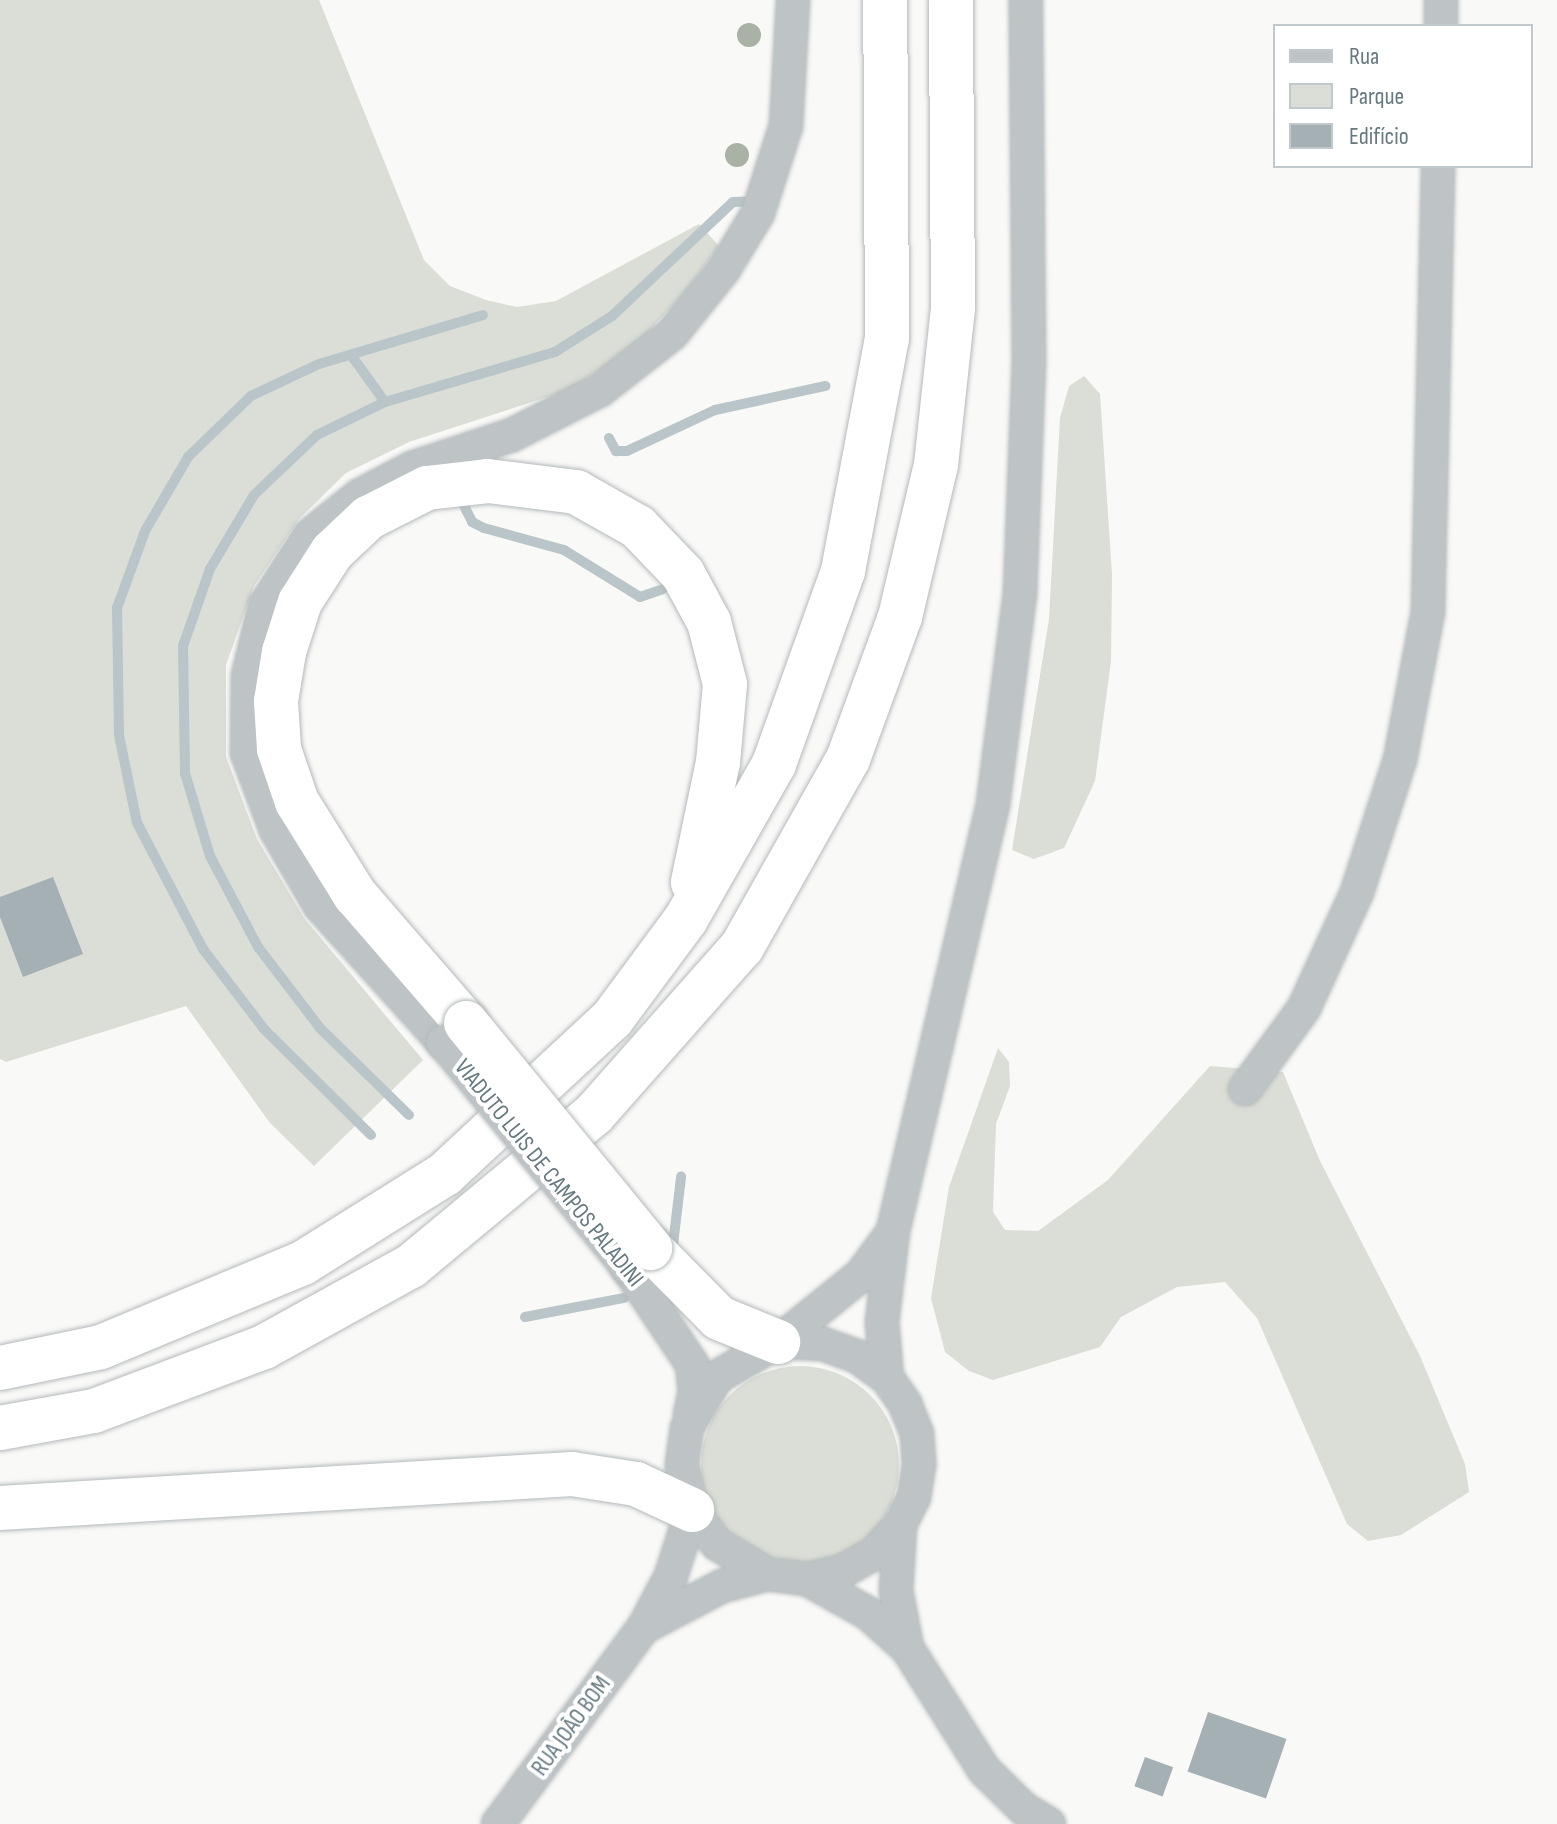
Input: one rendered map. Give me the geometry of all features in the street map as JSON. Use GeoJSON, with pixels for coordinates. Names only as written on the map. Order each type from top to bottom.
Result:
{"type":"FeatureCollection","features":[{"type":"Feature","properties":{"kind":"highway"},"geometry":{"type":"LineString","coordinates":[[0,1368],[101,1347],[303,1263],[445,1174],[612,1019],[686,919],[774,764],[843,571],[887,339],[885,0]]}},
{"type":"Feature","properties":{"kind":"highway"},"geometry":{"type":"LineString","coordinates":[[0,1428],[94,1411],[264,1347],[411,1266],[594,1114],[742,947],[848,759],[900,617],[936,465],[953,308],[951,0]]}},
{"type":"Feature","properties":{"kind":"highway"},"geometry":{"type":"LineString","coordinates":[[686,919],[718,762],[725,684],[709,622],[683,574],[638,527],[576,492],[488,481],[427,488],[368,518],[332,552],[300,602],[284,652],[276,701],[279,749],[297,802],[355,895],[454,1032],[638,1257],[719,1318],[778,1342]]}},
{"type":"Feature","properties":{"kind":"highway"},"geometry":{"type":"LineString","coordinates":[[0,1508],[572,1474],[636,1484],[692,1510]]}},
{"type":"Feature","properties":{"kind":"street"},"geometry":{"type":"LineString","coordinates":[[454,1032],[320,906],[276,830],[247,753],[248,676],[265,605],[310,535],[359,496],[412,468],[512,435],[600,390],[672,334],[724,269],[758,213],[786,126],[793,0]]}},
{"type":"Feature","properties":{"kind":"street"},"geometry":{"type":"LineString","coordinates":[[644,1627],[722,1586],[767,1574],[807,1579],[845,1570],[875,1553],[900,1525],[914,1497],[919,1465],[917,1434],[887,1378],[882,1322],[893,1231],[993,804],[1020,594],[1029,364],[1026,0]]}},
{"type":"Feature","properties":{"kind":"street"},"geometry":{"type":"LineString","coordinates":[[1441,0],[1441,24]]}},
{"type":"Feature","properties":{"kind":"street"},"geometry":{"type":"LineString","coordinates":[[1245,1089],[1304,1008],[1357,892],[1400,760],[1428,612],[1438,168]]}},
{"type":"Feature","properties":{"kind":"street"},"geometry":{"type":"LineString","coordinates":[[767,1574],[717,1544],[692,1510],[682,1464],[687,1428],[717,1377],[778,1342],[861,1275],[893,1231]]}},
{"type":"Feature","properties":{"kind":"street","name":"VIADUTO LUIS DE CAMPOS PALADINI"},"geometry":{"type":"LineString","coordinates":[[638,1257],[655,1304],[692,1364],[695,1391],[687,1428]]}},
{"type":"Feature","properties":{"kind":"street"},"geometry":{"type":"LineString","coordinates":[[778,1342],[823,1344],[858,1357],[887,1378]]}},
{"type":"Feature","properties":{"kind":"street","name":"RUA JOÃO BOM"},"geometry":{"type":"LineString","coordinates":[[498,1824],[644,1627],[671,1576],[692,1510]]}},
{"type":"Feature","properties":{"kind":"street"},"geometry":{"type":"LineString","coordinates":[[900,1525],[896,1590],[907,1648]]}},
{"type":"Feature","properties":{"kind":"street"},"geometry":{"type":"LineString","coordinates":[[807,1579],[869,1614],[907,1648],[984,1770],[1024,1809],[1049,1824]]}},
{"type":"Feature","properties":{"kind":"green space"},"geometry":{"type":"Polygon","coordinates":[[[0,0],[319,0],[424,260],[450,286],[486,300],[517,307],[556,301],[699,224],[719,246],[682,296],[632,349],[566,391],[409,442],[346,473],[299,519],[254,586],[226,665],[226,757],[257,839],[304,918],[423,1060],[314,1166],[270,1123],[186,1006],[6,1062],[0,1059],[0,0]]]}},
{"type":"Feature","properties":{"kind":"green space"},"geometry":{"type":"Polygon","coordinates":[[[1084,376],[1100,394],[1112,574],[1111,661],[1095,781],[1064,848],[1034,859],[1012,850],[1049,619],[1060,418],[1069,386],[1084,376]]]}},
{"type":"Feature","properties":{"kind":"green space"},"geometry":{"type":"Polygon","coordinates":[[[998,1048],[1009,1062],[1010,1086],[996,1124],[993,1212],[1005,1230],[1038,1231],[1108,1180],[1210,1066],[1283,1072],[1320,1161],[1420,1356],[1465,1464],[1469,1492],[1401,1535],[1368,1541],[1347,1524],[1257,1318],[1225,1282],[1177,1287],[1121,1317],[1100,1347],[993,1380],[969,1371],[945,1352],[931,1298],[949,1187],[998,1048]]]}},
{"type":"Feature","properties":{"kind":"green space"},"geometry":{"type":"Polygon","coordinates":[[[800,1366],[838,1374],[870,1395],[891,1427],[899,1465],[891,1503],[870,1535],[838,1556],[800,1564],[762,1556],[730,1535],[709,1503],[701,1465],[709,1427],[730,1395],[762,1374],[800,1366]]]}},
{"type":"Feature","properties":{"kind":"building"},"geometry":{"type":"Polygon","coordinates":[[[53,877],[83,954],[23,977],[0,917],[0,897],[53,877]]]}},
{"type":"Feature","properties":{"kind":"building"},"geometry":{"type":"Polygon","coordinates":[[[1208,1712],[1286,1739],[1266,1799],[1187,1772],[1208,1712]]]}},
{"type":"Feature","properties":{"kind":"building"},"geometry":{"type":"Polygon","coordinates":[[[1145,1757],[1173,1767],[1163,1796],[1134,1786],[1145,1757]]]}},
{"type":"Feature","properties":{"kind":"waterway"},"geometry":{"type":"LineString","coordinates":[[409,1115],[320,1028],[258,947],[210,856],[185,773],[183,646],[210,569],[254,495],[317,435],[385,402],[555,352],[612,316],[733,202],[756,201]]}},
{"type":"Feature","properties":{"kind":"waterway"},"geometry":{"type":"LineString","coordinates":[[371,1135],[264,1029],[203,949],[137,823],[119,735],[117,608],[145,531],[188,457],[251,396],[319,364],[483,315]]}},
{"type":"Feature","properties":{"kind":"waterway"},"geometry":{"type":"LineString","coordinates":[[351,355],[385,402]]}},
{"type":"Feature","properties":{"kind":"waterway"},"geometry":{"type":"LineString","coordinates":[[609,438],[616,451],[627,451],[715,410],[825,386]]}},
{"type":"Feature","properties":{"kind":"waterway"},"geometry":{"type":"LineString","coordinates":[[458,494],[472,522],[484,528],[564,550],[640,597],[663,589]]}},
{"type":"Feature","properties":{"kind":"waterway"},"geometry":{"type":"LineString","coordinates":[[672,1253],[681,1177]]}},
{"type":"Feature","properties":{"kind":"waterway"},"geometry":{"type":"LineString","coordinates":[[525,1317],[624,1298]]}}]}
